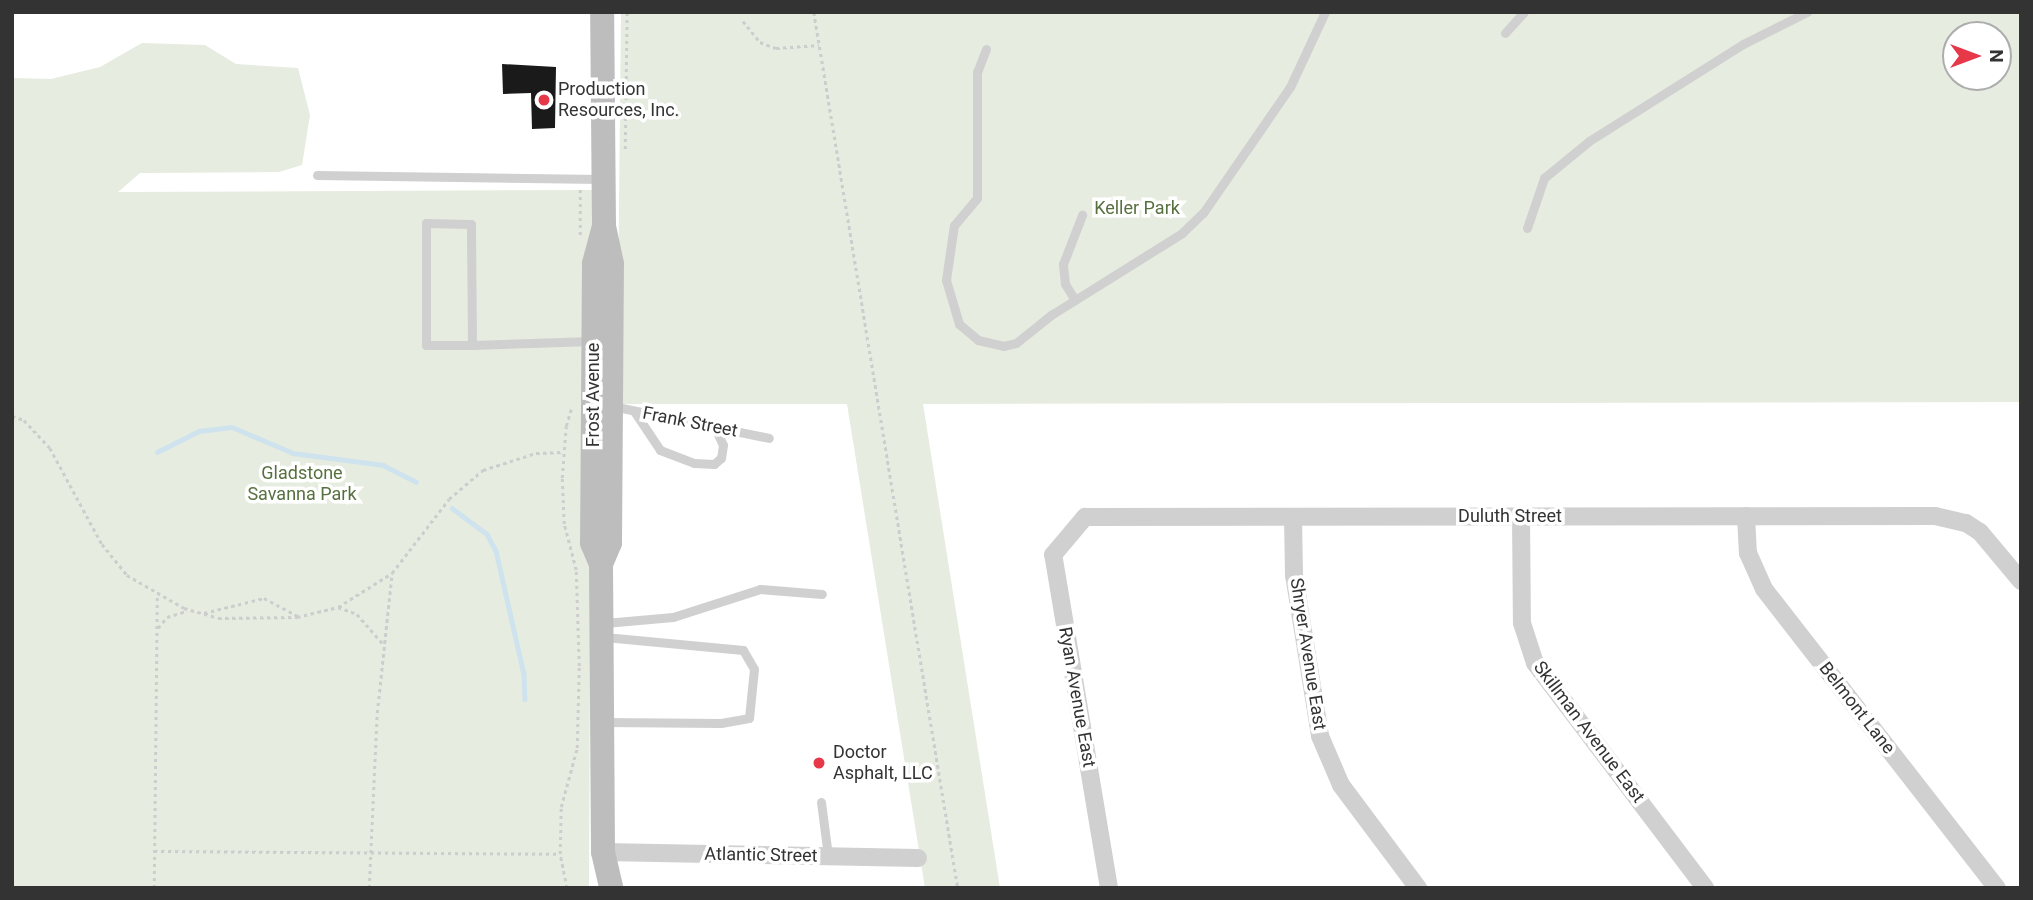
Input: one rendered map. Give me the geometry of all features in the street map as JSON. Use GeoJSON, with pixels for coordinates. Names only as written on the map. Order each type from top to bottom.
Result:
{"type":"FeatureCollection","features":[{"type":"Feature","properties":{"kind":"street","name":"Frost Avenue"},"geometry":{"type":"LineString","coordinates":[[601,564],[610,543],[622,409],[612,264],[604,226],[602,12]]}},
{"type":"Feature","properties":{"kind":"street","name":"Frost Avenue"},"geometry":{"type":"LineString","coordinates":[[604,226],[594,264],[592,544],[601,564],[603,852],[611,888]]}},
{"type":"Feature","properties":{"kind":"street","name":"Skillman Avenue East"},"geometry":{"type":"LineString","coordinates":[[1521,516],[1522,623],[1535,663],[1705,888]]}},
{"type":"Feature","properties":{"kind":"street","name":"Belmont Lane"},"geometry":{"type":"LineString","coordinates":[[1746,516],[1748,554],[1764,589],[1997,888]]}},
{"type":"Feature","properties":{"kind":"street","name":"Duluth Street"},"geometry":{"type":"LineString","coordinates":[[1085,517],[1935,516],[1966,523],[1980,532],[2019,574]]}},
{"type":"Feature","properties":{"kind":"street","name":"Ryan Avenue East"},"geometry":{"type":"LineString","coordinates":[[1085,517],[1053,555],[1109,888]]}},
{"type":"Feature","properties":{"kind":"street","name":"Shryer Avenue East"},"geometry":{"type":"LineString","coordinates":[[1293,517],[1296,586],[1320,736],[1341,786],[1418,888]]}},
{"type":"Feature","properties":{"kind":"street","name":"Frost Avenue"},"geometry":{"type":"LineString","coordinates":[[594,888],[603,852]]}},
{"type":"Feature","properties":{"kind":"street","name":"Atlantic Street"},"geometry":{"type":"LineString","coordinates":[[603,852],[918,858]]}},
{"type":"Feature","properties":{"kind":"lane"},"geometry":{"type":"LineString","coordinates":[[986,49],[976,72],[977,198],[954,225],[948,242],[946,280],[951,309],[968,333],[1003,346],[1016,343],[1075,300],[1182,233],[1203,213],[1290,87],[1325,12]]}},
{"type":"Feature","properties":{"kind":"lane"},"geometry":{"type":"LineString","coordinates":[[1505,33],[1524,12]]}},
{"type":"Feature","properties":{"kind":"lane"},"geometry":{"type":"LineString","coordinates":[[1527,228],[1544,178],[1589,141],[1733,49],[1807,12]]}},
{"type":"Feature","properties":{"kind":"lane"},"geometry":{"type":"LineString","coordinates":[[317,175],[604,179]]}},
{"type":"Feature","properties":{"kind":"lane"},"geometry":{"type":"LineString","coordinates":[[1075,300],[1065,284],[1063,264],[1082,215]]}},
{"type":"Feature","properties":{"kind":"lane"},"geometry":{"type":"LineString","coordinates":[[472,345],[471,224],[426,223],[426,345],[472,345],[594,341]]}},
{"type":"Feature","properties":{"kind":"lane"},"geometry":{"type":"LineString","coordinates":[[622,409],[660,450],[694,463],[714,464],[721,458],[723,445],[715,428]]}},
{"type":"Feature","properties":{"kind":"lane","name":"Frank Street"},"geometry":{"type":"LineString","coordinates":[[622,409],[769,438]]}},
{"type":"Feature","properties":{"kind":"lane"},"geometry":{"type":"LineString","coordinates":[[603,630],[673,617],[760,589],[822,594]]}},
{"type":"Feature","properties":{"kind":"lane"},"geometry":{"type":"LineString","coordinates":[[603,630],[743,650],[754,669],[749,718],[721,723],[603,722]]}},
{"type":"Feature","properties":{"kind":"lane"},"geometry":{"type":"LineString","coordinates":[[821,802],[828,856]]}},
{"type":"Feature","properties":{"kind":"path"},"geometry":{"type":"LineString","coordinates":[[814,12],[958,888]]}},
{"type":"Feature","properties":{"kind":"path"},"geometry":{"type":"LineString","coordinates":[[743,21],[760,41],[776,48],[819,45]]}},
{"type":"Feature","properties":{"kind":"path"},"geometry":{"type":"LineString","coordinates":[[12,416],[24,420],[50,448],[102,544],[127,575],[157,595],[190,610],[264,620],[299,617],[338,607],[392,573],[449,499],[483,470],[536,453],[564,452]]}},
{"type":"Feature","properties":{"kind":"path"},"geometry":{"type":"LineString","coordinates":[[369,888],[384,644],[392,573]]}},
{"type":"Feature","properties":{"kind":"path"},"geometry":{"type":"LineString","coordinates":[[154,888],[157,595]]}},
{"type":"Feature","properties":{"kind":"path"},"geometry":{"type":"LineString","coordinates":[[203,613],[264,598],[299,617]]}},
{"type":"Feature","properties":{"kind":"path"},"geometry":{"type":"LineString","coordinates":[[338,607],[357,614],[384,644]]}},
{"type":"Feature","properties":{"kind":"path"},"geometry":{"type":"LineString","coordinates":[[156,632],[167,617],[190,610]]}},
{"type":"Feature","properties":{"kind":"path"},"geometry":{"type":"LineString","coordinates":[[154,851],[560,854]]}},
{"type":"Feature","properties":{"kind":"green space","name":"Keller Park"},"geometry":{"type":"Polygon","coordinates":[[[621,12],[2021,12],[2021,402],[923,404],[1000,888],[925,888],[847,404],[617,404],[621,12]]]}},
{"type":"Feature","properties":{"kind":"green space","name":"Gladstone Savanna Park"},"geometry":{"type":"Polygon","coordinates":[[[142,43],[205,45],[236,64],[298,68],[310,115],[302,165],[279,172],[140,173],[118,192],[592,190],[589,888],[13,888],[12,78],[51,79],[100,67],[142,43]]]}},
{"type":"Feature","properties":{"kind":"building","name":"Production Resources, Inc."},"geometry":{"type":"Polygon","coordinates":[[[502,64],[556,67],[555,128],[532,129],[531,93],[503,94],[502,64]]]}},
{"type":"Feature","properties":{"kind":"waterway"},"geometry":{"type":"LineString","coordinates":[[157,452],[199,431],[232,427],[293,453],[383,465],[416,482]]}},
{"type":"Feature","properties":{"kind":"waterway"},"geometry":{"type":"LineString","coordinates":[[452,508],[487,534],[496,551],[524,674],[525,699]]}},
{"type":"Feature","properties":{"kind":"place","name":"Production Resources, Inc."},"geometry":{"type":"Point","coordinates":[544,100]}},
{"type":"Feature","properties":{"kind":"place","name":"Doctor Asphalt, LLC"},"geometry":{"type":"Point","coordinates":[819,763]}}]}
